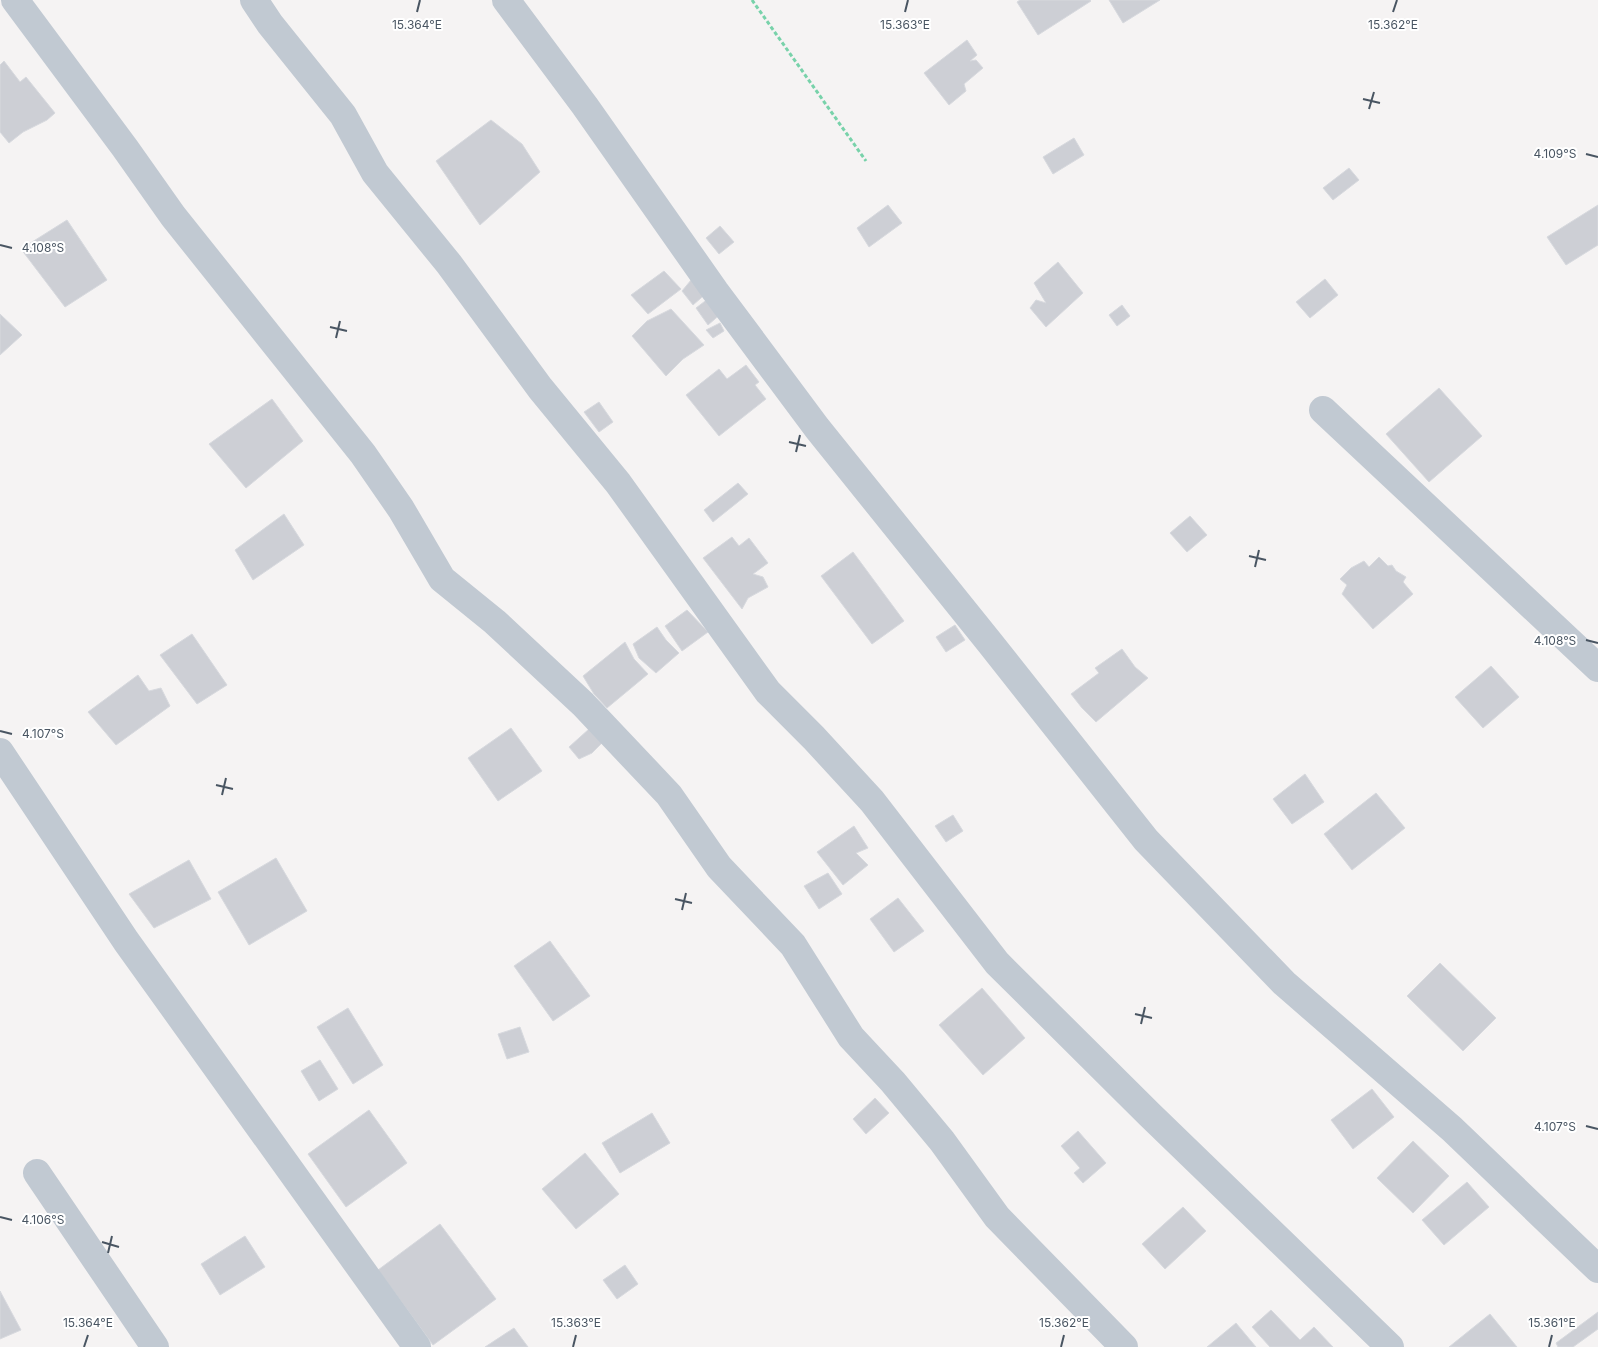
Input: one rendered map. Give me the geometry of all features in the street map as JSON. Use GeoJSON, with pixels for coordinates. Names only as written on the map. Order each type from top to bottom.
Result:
{"type":"FeatureCollection","features":[{"type":"Feature","properties":{"kind":"street"},"geometry":{"type":"LineString","coordinates":[[15,0],[173,216],[363,454],[401,509],[442,579],[495,622],[584,704],[669,795],[719,867],[793,945],[851,1037],[893,1082],[942,1141],[996,1216],[1124,1347]]}},
{"type":"Feature","properties":{"kind":"street"},"geometry":{"type":"LineString","coordinates":[[254,0],[270,24],[343,115],[375,173],[449,264],[540,388],[618,484],[768,692],[814,738],[872,801],[997,963],[1150,1115],[1390,1347]]}},
{"type":"Feature","properties":{"kind":"street"},"geometry":{"type":"LineString","coordinates":[[506,0],[585,106],[710,283],[817,428],[1146,840],[1284,982],[1452,1129],[1598,1268]]}},
{"type":"Feature","properties":{"kind":"street"},"geometry":{"type":"LineString","coordinates":[[1323,410],[1598,668]]}},
{"type":"Feature","properties":{"kind":"street"},"geometry":{"type":"LineString","coordinates":[[0,752],[126,941],[418,1347]]}},
{"type":"Feature","properties":{"kind":"street"},"geometry":{"type":"LineString","coordinates":[[37,1173],[155,1347]]}},
{"type":"Feature","properties":{"kind":"path"},"geometry":{"type":"LineString","coordinates":[[752,0],[866,161]]}},
{"type":"Feature","properties":{"kind":"building"},"geometry":{"type":"Polygon","coordinates":[[[1020,0],[1091,1],[1038,35],[1017,2],[1020,0]]]}},
{"type":"Feature","properties":{"kind":"building"},"geometry":{"type":"Polygon","coordinates":[[[1109,0],[1160,0],[1123,23],[1109,0]]]}},
{"type":"Feature","properties":{"kind":"building"},"geometry":{"type":"Polygon","coordinates":[[[967,40],[977,55],[970,61],[976,60],[983,68],[964,84],[966,91],[949,105],[924,73],[967,40]]]}},
{"type":"Feature","properties":{"kind":"building"},"geometry":{"type":"Polygon","coordinates":[[[4,61],[20,82],[26,77],[55,113],[47,120],[23,132],[9,143],[0,132],[0,65],[4,61]]]}},
{"type":"Feature","properties":{"kind":"building"},"geometry":{"type":"Polygon","coordinates":[[[491,120],[522,144],[540,172],[480,225],[436,161],[491,120]]]}},
{"type":"Feature","properties":{"kind":"building"},"geometry":{"type":"Polygon","coordinates":[[[1074,138],[1084,155],[1053,174],[1043,157],[1074,138]]]}},
{"type":"Feature","properties":{"kind":"building"},"geometry":{"type":"Polygon","coordinates":[[[1349,168],[1359,180],[1333,200],[1323,188],[1349,168]]]}},
{"type":"Feature","properties":{"kind":"building"},"geometry":{"type":"Polygon","coordinates":[[[888,205],[902,223],[869,247],[857,228],[888,205]]]}},
{"type":"Feature","properties":{"kind":"building"},"geometry":{"type":"Polygon","coordinates":[[[1598,205],[1598,245],[1566,265],[1547,237],[1598,205]]]}},
{"type":"Feature","properties":{"kind":"building"},"geometry":{"type":"Polygon","coordinates":[[[67,220],[107,280],[65,307],[21,249],[67,220]]]}},
{"type":"Feature","properties":{"kind":"building"},"geometry":{"type":"Polygon","coordinates":[[[720,226],[734,242],[719,254],[706,238],[720,226]]]}},
{"type":"Feature","properties":{"kind":"building"},"geometry":{"type":"Polygon","coordinates":[[[1058,262],[1083,293],[1046,327],[1030,308],[1036,300],[1046,303],[1034,283],[1058,262]]]}},
{"type":"Feature","properties":{"kind":"building"},"geometry":{"type":"Polygon","coordinates":[[[664,271],[681,289],[648,314],[631,295],[664,271]]]}},
{"type":"Feature","properties":{"kind":"building"},"geometry":{"type":"Polygon","coordinates":[[[696,274],[709,291],[693,305],[682,291],[696,274]]]}},
{"type":"Feature","properties":{"kind":"building"},"geometry":{"type":"Polygon","coordinates":[[[1325,279],[1338,295],[1310,318],[1296,302],[1325,279]]]}},
{"type":"Feature","properties":{"kind":"building"},"geometry":{"type":"Polygon","coordinates":[[[713,295],[723,312],[708,325],[696,308],[713,295]]]}},
{"type":"Feature","properties":{"kind":"building"},"geometry":{"type":"Polygon","coordinates":[[[1122,305],[1130,316],[1117,326],[1109,315],[1122,305]]]}},
{"type":"Feature","properties":{"kind":"building"},"geometry":{"type":"Polygon","coordinates":[[[671,309],[704,345],[683,359],[666,376],[632,336],[647,321],[671,309]]]}},
{"type":"Feature","properties":{"kind":"building"},"geometry":{"type":"Polygon","coordinates":[[[0,314],[22,335],[0,355],[0,314]]]}},
{"type":"Feature","properties":{"kind":"building"},"geometry":{"type":"Polygon","coordinates":[[[720,323],[724,331],[713,338],[706,330],[720,323]]]}},
{"type":"Feature","properties":{"kind":"building"},"geometry":{"type":"Polygon","coordinates":[[[746,365],[759,382],[755,385],[766,399],[719,436],[686,395],[719,369],[727,379],[746,365]]]}},
{"type":"Feature","properties":{"kind":"building"},"geometry":{"type":"Polygon","coordinates":[[[1439,388],[1482,436],[1429,482],[1386,434],[1439,388]]]}},
{"type":"Feature","properties":{"kind":"building"},"geometry":{"type":"Polygon","coordinates":[[[272,399],[303,441],[246,488],[209,444],[272,399]]]}},
{"type":"Feature","properties":{"kind":"building"},"geometry":{"type":"Polygon","coordinates":[[[599,402],[613,422],[599,432],[584,412],[599,402]]]}},
{"type":"Feature","properties":{"kind":"building"},"geometry":{"type":"Polygon","coordinates":[[[738,483],[748,494],[713,522],[704,510],[738,483]]]}},
{"type":"Feature","properties":{"kind":"building"},"geometry":{"type":"Polygon","coordinates":[[[284,514],[304,545],[253,580],[235,550],[284,514]]]}},
{"type":"Feature","properties":{"kind":"building"},"geometry":{"type":"Polygon","coordinates":[[[1190,516],[1207,535],[1187,552],[1170,533],[1190,516]]]}},
{"type":"Feature","properties":{"kind":"building"},"geometry":{"type":"Polygon","coordinates":[[[732,537],[739,546],[749,538],[768,563],[753,574],[763,577],[768,587],[748,598],[742,609],[703,558],[732,537]]]}},
{"type":"Feature","properties":{"kind":"building"},"geometry":{"type":"Polygon","coordinates":[[[853,552],[904,621],[872,644],[821,576],[853,552]]]}},
{"type":"Feature","properties":{"kind":"building"},"geometry":{"type":"Polygon","coordinates":[[[1379,557],[1388,566],[1392,565],[1396,571],[1406,577],[1403,582],[1413,594],[1373,629],[1342,594],[1347,585],[1340,579],[1351,568],[1364,561],[1369,567],[1379,557]]]}},
{"type":"Feature","properties":{"kind":"building"},"geometry":{"type":"Polygon","coordinates":[[[687,610],[708,632],[682,651],[665,626],[687,610]]]}},
{"type":"Feature","properties":{"kind":"building"},"geometry":{"type":"Polygon","coordinates":[[[955,625],[965,640],[946,652],[936,637],[955,625]]]}},
{"type":"Feature","properties":{"kind":"building"},"geometry":{"type":"Polygon","coordinates":[[[657,627],[666,640],[679,653],[656,673],[639,658],[633,644],[657,627]]]}},
{"type":"Feature","properties":{"kind":"building"},"geometry":{"type":"Polygon","coordinates":[[[192,634],[227,685],[197,704],[160,655],[192,634]]]}},
{"type":"Feature","properties":{"kind":"building"},"geometry":{"type":"Polygon","coordinates":[[[625,642],[634,659],[648,674],[607,708],[594,694],[583,676],[625,642]]]}},
{"type":"Feature","properties":{"kind":"building"},"geometry":{"type":"Polygon","coordinates":[[[1122,649],[1135,667],[1148,678],[1096,722],[1071,694],[1099,673],[1095,668],[1122,649]]]}},
{"type":"Feature","properties":{"kind":"building"},"geometry":{"type":"Polygon","coordinates":[[[1491,666],[1519,697],[1483,728],[1455,697],[1491,666]]]}},
{"type":"Feature","properties":{"kind":"building"},"geometry":{"type":"Polygon","coordinates":[[[138,675],[149,691],[161,688],[170,706],[116,745],[88,712],[138,675]]]}},
{"type":"Feature","properties":{"kind":"building"},"geometry":{"type":"Polygon","coordinates":[[[511,728],[542,771],[498,801],[468,758],[511,728]]]}},
{"type":"Feature","properties":{"kind":"building"},"geometry":{"type":"Polygon","coordinates":[[[589,729],[602,743],[592,753],[579,759],[569,747],[589,729]]]}},
{"type":"Feature","properties":{"kind":"building"},"geometry":{"type":"Polygon","coordinates":[[[1305,774],[1324,802],[1292,824],[1273,799],[1305,774]]]}},
{"type":"Feature","properties":{"kind":"building"},"geometry":{"type":"Polygon","coordinates":[[[1376,793],[1405,828],[1352,870],[1324,834],[1376,793]]]}},
{"type":"Feature","properties":{"kind":"building"},"geometry":{"type":"Polygon","coordinates":[[[953,815],[963,831],[946,842],[935,826],[953,815]]]}},
{"type":"Feature","properties":{"kind":"building"},"geometry":{"type":"Polygon","coordinates":[[[854,826],[868,848],[856,853],[868,865],[843,885],[817,852],[854,826]]]}},
{"type":"Feature","properties":{"kind":"building"},"geometry":{"type":"Polygon","coordinates":[[[276,858],[307,911],[249,945],[218,892],[276,858]]]}},
{"type":"Feature","properties":{"kind":"building"},"geometry":{"type":"Polygon","coordinates":[[[189,860],[211,899],[154,928],[129,894],[189,860]]]}},
{"type":"Feature","properties":{"kind":"building"},"geometry":{"type":"Polygon","coordinates":[[[828,873],[842,894],[819,909],[804,886],[828,873]]]}},
{"type":"Feature","properties":{"kind":"building"},"geometry":{"type":"Polygon","coordinates":[[[898,898],[924,931],[894,952],[870,919],[898,898]]]}},
{"type":"Feature","properties":{"kind":"building"},"geometry":{"type":"Polygon","coordinates":[[[550,941],[590,996],[553,1021],[514,966],[550,941]]]}},
{"type":"Feature","properties":{"kind":"building"},"geometry":{"type":"Polygon","coordinates":[[[1440,963],[1496,1018],[1463,1051],[1407,996],[1440,963]]]}},
{"type":"Feature","properties":{"kind":"building"},"geometry":{"type":"Polygon","coordinates":[[[982,988],[1025,1038],[983,1075],[939,1025],[982,988]]]}},
{"type":"Feature","properties":{"kind":"building"},"geometry":{"type":"Polygon","coordinates":[[[348,1008],[383,1065],[353,1084],[317,1027],[348,1008]]]}},
{"type":"Feature","properties":{"kind":"building"},"geometry":{"type":"Polygon","coordinates":[[[520,1027],[529,1052],[507,1059],[498,1034],[520,1027]]]}},
{"type":"Feature","properties":{"kind":"building"},"geometry":{"type":"Polygon","coordinates":[[[320,1060],[338,1089],[319,1101],[301,1071],[320,1060]]]}},
{"type":"Feature","properties":{"kind":"building"},"geometry":{"type":"Polygon","coordinates":[[[1372,1089],[1394,1117],[1353,1149],[1331,1120],[1372,1089]]]}},
{"type":"Feature","properties":{"kind":"building"},"geometry":{"type":"Polygon","coordinates":[[[875,1098],[889,1113],[866,1134],[853,1119],[875,1098]]]}},
{"type":"Feature","properties":{"kind":"building"},"geometry":{"type":"Polygon","coordinates":[[[369,1110],[407,1163],[346,1207],[308,1154],[369,1110]]]}},
{"type":"Feature","properties":{"kind":"building"},"geometry":{"type":"Polygon","coordinates":[[[652,1113],[670,1143],[620,1173],[602,1143],[652,1113]]]}},
{"type":"Feature","properties":{"kind":"building"},"geometry":{"type":"Polygon","coordinates":[[[1078,1131],[1106,1163],[1083,1183],[1074,1173],[1080,1168],[1061,1146],[1078,1131]]]}},
{"type":"Feature","properties":{"kind":"building"},"geometry":{"type":"Polygon","coordinates":[[[1413,1141],[1449,1176],[1413,1213],[1377,1178],[1413,1141]]]}},
{"type":"Feature","properties":{"kind":"building"},"geometry":{"type":"Polygon","coordinates":[[[585,1153],[619,1194],[576,1229],[542,1189],[585,1153]]]}},
{"type":"Feature","properties":{"kind":"building"},"geometry":{"type":"Polygon","coordinates":[[[1467,1182],[1489,1207],[1444,1245],[1422,1220],[1467,1182]]]}},
{"type":"Feature","properties":{"kind":"building"},"geometry":{"type":"Polygon","coordinates":[[[1183,1207],[1206,1231],[1165,1269],[1142,1244],[1183,1207]]]}},
{"type":"Feature","properties":{"kind":"building"},"geometry":{"type":"Polygon","coordinates":[[[440,1224],[496,1299],[433,1345],[378,1270],[440,1224]]]}},
{"type":"Feature","properties":{"kind":"building"},"geometry":{"type":"Polygon","coordinates":[[[245,1236],[265,1267],[220,1295],[201,1264],[245,1236]]]}},
{"type":"Feature","properties":{"kind":"building"},"geometry":{"type":"Polygon","coordinates":[[[625,1265],[638,1284],[617,1299],[603,1280],[625,1265]]]}},
{"type":"Feature","properties":{"kind":"building"},"geometry":{"type":"Polygon","coordinates":[[[0,1291],[21,1330],[0,1339],[0,1291]]]}},
{"type":"Feature","properties":{"kind":"building"},"geometry":{"type":"Polygon","coordinates":[[[1271,1310],[1300,1340],[1314,1327],[1333,1347],[1270,1347],[1252,1327],[1271,1310]]]}},
{"type":"Feature","properties":{"kind":"building"},"geometry":{"type":"Polygon","coordinates":[[[1598,1312],[1598,1329],[1573,1347],[1558,1347],[1556,1343],[1598,1312]]]}},
{"type":"Feature","properties":{"kind":"building"},"geometry":{"type":"Polygon","coordinates":[[[1490,1314],[1517,1347],[1449,1347],[1490,1314]]]}},
{"type":"Feature","properties":{"kind":"building"},"geometry":{"type":"Polygon","coordinates":[[[1236,1323],[1256,1347],[1207,1347],[1236,1323]]]}},
{"type":"Feature","properties":{"kind":"building"},"geometry":{"type":"Polygon","coordinates":[[[514,1328],[528,1347],[485,1347],[514,1328]]]}}]}
